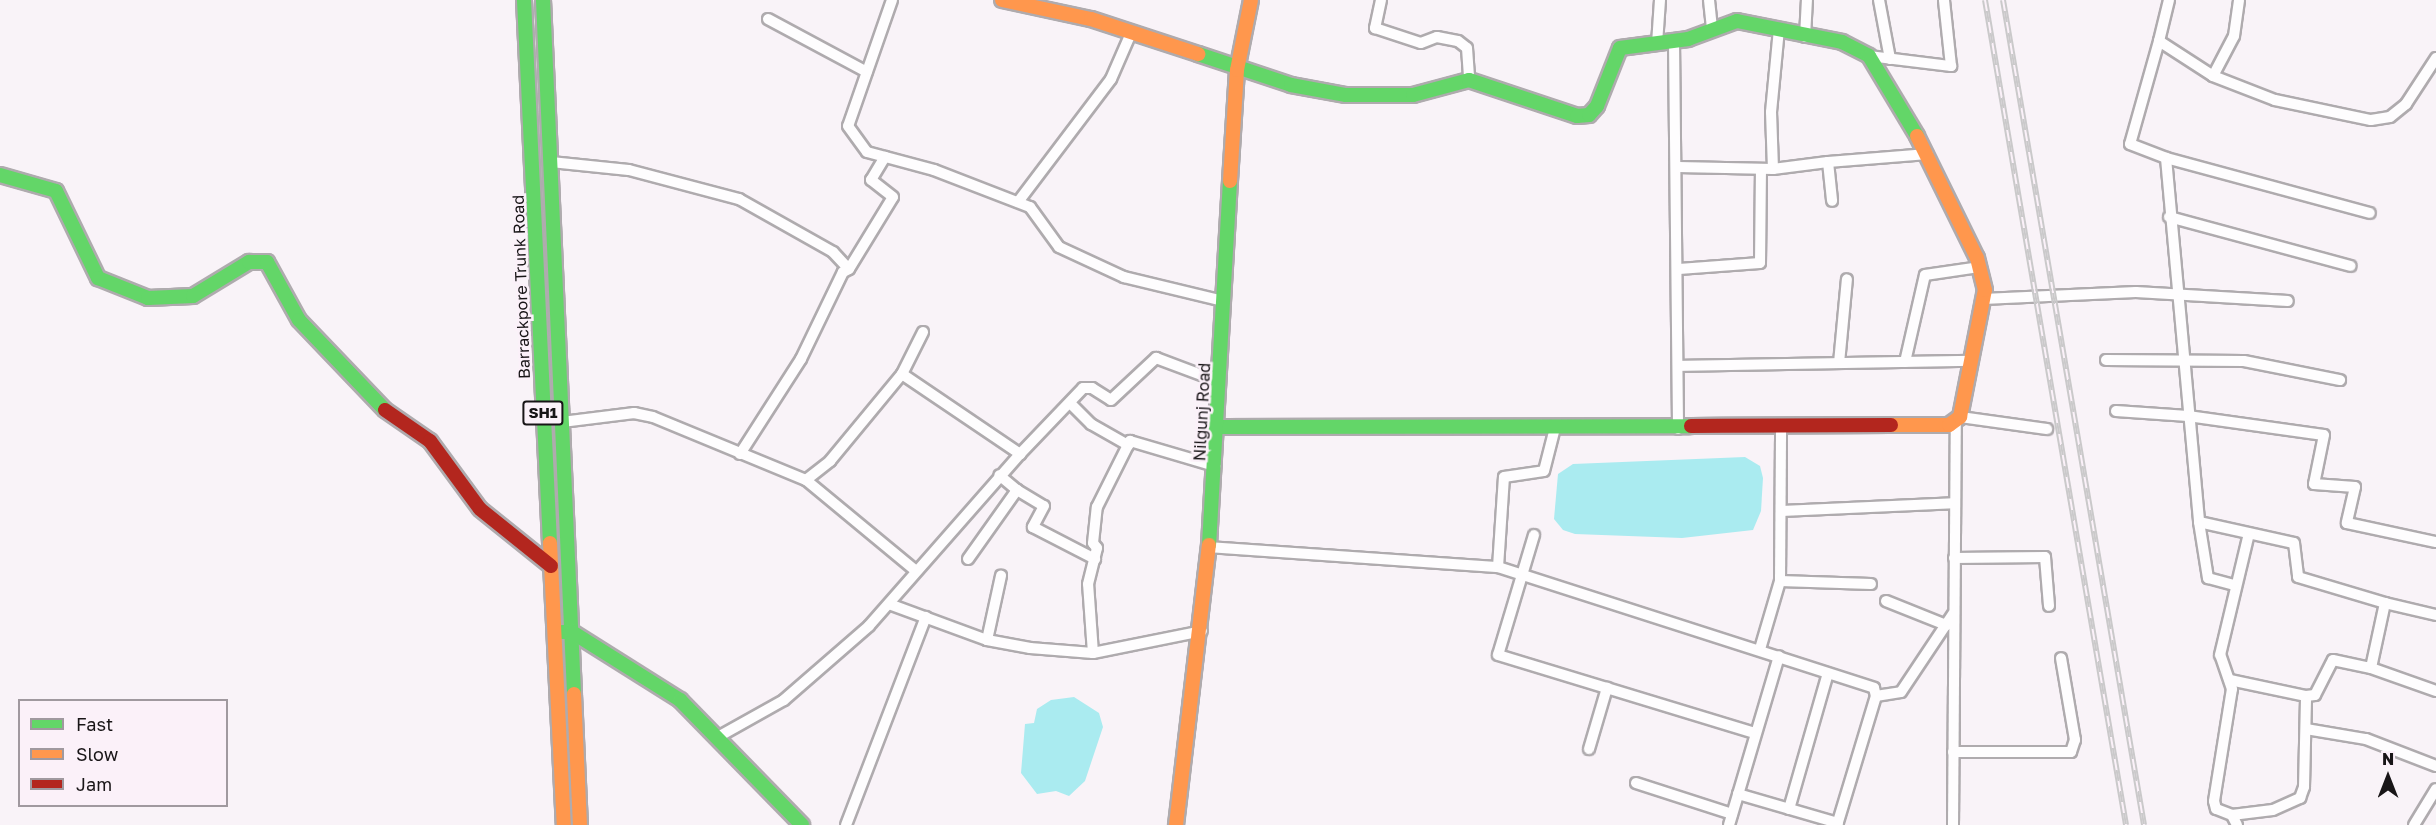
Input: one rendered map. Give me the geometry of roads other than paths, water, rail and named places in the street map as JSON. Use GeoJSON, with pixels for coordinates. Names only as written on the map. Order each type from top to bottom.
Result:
{"type":"FeatureCollection","features":[{"type":"Feature","properties":{"kind":"street","name":"Barrackpore Trunk Road"},"geometry":{"type":"LineString","coordinates":[[524,0],[564,825]]}},
{"type":"Feature","properties":{"kind":"street","name":"SH1"},"geometry":{"type":"LineString","coordinates":[[543,0],[580,825]]}},
{"type":"Feature","properties":{"kind":"street"},"geometry":{"type":"LineString","coordinates":[[892,0],[848,126],[867,152],[1030,207],[1059,247],[1124,278],[1223,301]]}},
{"type":"Feature","properties":{"kind":"street"},"geometry":{"type":"LineString","coordinates":[[1002,0],[1091,19],[1237,70],[1346,95],[1413,95],[1468,80],[1550,109],[1588,115],[1597,106],[1620,48],[1674,42],[1737,21],[1779,29],[1805,38],[1842,42],[1869,56],[1951,66],[1944,0]]}},
{"type":"Feature","properties":{"kind":"street","name":"Nilgunj Road"},"geometry":{"type":"LineString","coordinates":[[1176,825],[1203,631],[1215,466],[1237,70],[1251,0]]}},
{"type":"Feature","properties":{"kind":"street"},"geometry":{"type":"LineString","coordinates":[[1381,0],[1375,28],[1421,43],[1437,38],[1458,41],[1467,48],[1468,80]]}},
{"type":"Feature","properties":{"kind":"street"},"geometry":{"type":"LineString","coordinates":[[1657,44],[1660,0]]}},
{"type":"Feature","properties":{"kind":"street"},"geometry":{"type":"LineString","coordinates":[[1709,0],[1712,30]]}},
{"type":"Feature","properties":{"kind":"street"},"geometry":{"type":"LineString","coordinates":[[1805,38],[1807,0]]}},
{"type":"Feature","properties":{"kind":"street"},"geometry":{"type":"LineString","coordinates":[[1879,0],[1890,59]]}},
{"type":"Feature","properties":{"kind":"street"},"geometry":{"type":"LineString","coordinates":[[2169,0],[2130,144],[2166,158],[2370,213]]}},
{"type":"Feature","properties":{"kind":"street"},"geometry":{"type":"LineString","coordinates":[[2213,76],[2234,36],[2239,0]]}},
{"type":"Feature","properties":{"kind":"street"},"geometry":{"type":"LineString","coordinates":[[768,19],[867,72]]}},
{"type":"Feature","properties":{"kind":"street"},"geometry":{"type":"LineString","coordinates":[[1773,169],[1771,112],[1779,29]]}},
{"type":"Feature","properties":{"kind":"street"},"geometry":{"type":"LineString","coordinates":[[1018,202],[1111,79],[1131,33]]}},
{"type":"Feature","properties":{"kind":"street"},"geometry":{"type":"LineString","coordinates":[[2159,40],[2213,76],[2275,100],[2371,120],[2390,117],[2406,104],[2436,57]]}},
{"type":"Feature","properties":{"kind":"street"},"geometry":{"type":"LineString","coordinates":[[1674,42],[1678,167],[1678,429]]}},
{"type":"Feature","properties":{"kind":"street"},"geometry":{"type":"LineString","coordinates":[[1869,56],[1928,154],[1980,267],[1983,299],[1968,361],[1958,420],[1954,503],[1953,825]]}},
{"type":"Feature","properties":{"kind":"street"},"geometry":{"type":"LineString","coordinates":[[1678,167],[1773,169],[1928,154]]}},
{"type":"Feature","properties":{"kind":"street"},"geometry":{"type":"LineString","coordinates":[[740,454],[796,366],[843,272],[849,269],[893,196],[871,180],[885,158]]}},
{"type":"Feature","properties":{"kind":"street"},"geometry":{"type":"LineString","coordinates":[[2166,158],[2169,218],[2199,522],[2208,578],[2234,585]]}},
{"type":"Feature","properties":{"kind":"street"},"geometry":{"type":"LineString","coordinates":[[551,162],[630,170],[739,199],[833,252],[849,269]]}},
{"type":"Feature","properties":{"kind":"street"},"geometry":{"type":"LineString","coordinates":[[1828,162],[1832,201]]}},
{"type":"Feature","properties":{"kind":"street"},"geometry":{"type":"LineString","coordinates":[[1678,269],[1760,263],[1761,169]]}},
{"type":"Feature","properties":{"kind":"street"},"geometry":{"type":"LineString","coordinates":[[0,175],[57,191],[98,278],[148,298],[193,296],[249,262],[267,262],[299,320],[335,362],[380,406],[430,441],[480,509],[551,566]]}},
{"type":"Feature","properties":{"kind":"street"},"geometry":{"type":"LineString","coordinates":[[2169,218],[2352,266]]}},
{"type":"Feature","properties":{"kind":"street"},"geometry":{"type":"LineString","coordinates":[[1905,362],[1925,275],[1980,267]]}},
{"type":"Feature","properties":{"kind":"street"},"geometry":{"type":"LineString","coordinates":[[1839,363],[1848,279]]}},
{"type":"Feature","properties":{"kind":"street"},"geometry":{"type":"LineString","coordinates":[[1983,299],[2136,292],[2288,301]]}},
{"type":"Feature","properties":{"kind":"street"},"geometry":{"type":"LineString","coordinates":[[806,480],[830,461],[902,374],[923,332]]}},
{"type":"Feature","properties":{"kind":"street"},"geometry":{"type":"LineString","coordinates":[[716,738],[784,700],[890,604],[999,476],[1087,387],[1111,400],[1156,358],[1220,382]]}},
{"type":"Feature","properties":{"kind":"street"},"geometry":{"type":"LineString","coordinates":[[2106,360],[2244,361],[2340,380]]}},
{"type":"Feature","properties":{"kind":"street"},"geometry":{"type":"LineString","coordinates":[[1678,366],[1968,361]]}},
{"type":"Feature","properties":{"kind":"street"},"geometry":{"type":"LineString","coordinates":[[902,374],[1020,454]]}},
{"type":"Feature","properties":{"kind":"street"},"geometry":{"type":"LineString","coordinates":[[1070,403],[1091,424],[1128,445]]}},
{"type":"Feature","properties":{"kind":"street"},"geometry":{"type":"LineString","coordinates":[[2116,411],[2188,416],[2324,435],[2314,484],[2355,487],[2347,523],[2436,542]]}},
{"type":"Feature","properties":{"kind":"street"},"geometry":{"type":"LineString","coordinates":[[562,422],[634,413],[806,480],[916,571]]}},
{"type":"Feature","properties":{"kind":"street"},"geometry":{"type":"LineString","coordinates":[[1217,427],[1678,429],[1958,420],[2047,429]]}},
{"type":"Feature","properties":{"kind":"street"},"geometry":{"type":"LineString","coordinates":[[1760,649],[1780,581],[1781,427]]}},
{"type":"Feature","properties":{"kind":"street"},"geometry":{"type":"LineString","coordinates":[[1498,567],[1504,477],[1544,471],[1555,428]]}},
{"type":"Feature","properties":{"kind":"street"},"geometry":{"type":"LineString","coordinates":[[1093,653],[1089,584],[1095,559],[1097,507],[1130,441],[1215,466]]}},
{"type":"Feature","properties":{"kind":"street"},"geometry":{"type":"LineString","coordinates":[[999,476],[1044,506],[1033,527],[1095,559]]}},
{"type":"Feature","properties":{"kind":"street"},"geometry":{"type":"LineString","coordinates":[[968,559],[1017,490]]}},
{"type":"Feature","properties":{"kind":"street"},"geometry":{"type":"LineString","coordinates":[[1781,511],[1954,503]]}},
{"type":"Feature","properties":{"kind":"street"},"geometry":{"type":"LineString","coordinates":[[2199,522],[2294,543],[2298,577],[2385,603],[2436,615]]}},
{"type":"Feature","properties":{"kind":"street"},"geometry":{"type":"LineString","coordinates":[[2248,533],[2234,585],[2220,655],[2222,670],[2230,680],[2306,696],[2315,695],[2333,660],[2370,668],[2436,691]]}},
{"type":"Feature","properties":{"kind":"street"},"geometry":{"type":"LineString","coordinates":[[1534,535],[1498,655],[1755,733]]}},
{"type":"Feature","properties":{"kind":"street"},"geometry":{"type":"LineString","coordinates":[[1209,547],[1498,567],[1760,649],[1874,688],[1876,696],[1838,824],[1738,794]]}},
{"type":"Feature","properties":{"kind":"street"},"geometry":{"type":"LineString","coordinates":[[1954,558],[2045,557],[2049,606]]}},
{"type":"Feature","properties":{"kind":"street"},"geometry":{"type":"LineString","coordinates":[[987,640],[1001,576]]}},
{"type":"Feature","properties":{"kind":"street"},"geometry":{"type":"LineString","coordinates":[[1780,581],[1871,584]]}},
{"type":"Feature","properties":{"kind":"street"},"geometry":{"type":"LineString","coordinates":[[1886,601],[1946,625]]}},
{"type":"Feature","properties":{"kind":"street"},"geometry":{"type":"LineString","coordinates":[[2370,668],[2385,603]]}},
{"type":"Feature","properties":{"kind":"street"},"geometry":{"type":"LineString","coordinates":[[890,604],[987,640],[1093,653],[1203,631]]}},
{"type":"Feature","properties":{"kind":"street"},"geometry":{"type":"LineString","coordinates":[[1876,696],[1901,692],[1954,613]]}},
{"type":"Feature","properties":{"kind":"street"},"geometry":{"type":"LineString","coordinates":[[846,825],[926,617]]}},
{"type":"Feature","properties":{"kind":"street"},"geometry":{"type":"LineString","coordinates":[[554,633],[572,632],[680,700],[802,825]]}},
{"type":"Feature","properties":{"kind":"street"},"geometry":{"type":"LineString","coordinates":[[1636,783],[1730,820],[1779,656]]}},
{"type":"Feature","properties":{"kind":"street"},"geometry":{"type":"LineString","coordinates":[[1953,752],[2071,752],[2075,740],[2061,658]]}},
{"type":"Feature","properties":{"kind":"street"},"geometry":{"type":"LineString","coordinates":[[1789,809],[1828,673]]}},
{"type":"Feature","properties":{"kind":"street"},"geometry":{"type":"LineString","coordinates":[[2230,680],[2214,801],[2216,809],[2235,820],[2272,810],[2300,798],[2306,729],[2306,696]]}},
{"type":"Feature","properties":{"kind":"street"},"geometry":{"type":"LineString","coordinates":[[1588,748],[1607,688]]}},
{"type":"Feature","properties":{"kind":"street"},"geometry":{"type":"LineString","coordinates":[[2306,729],[2366,739],[2436,766]]}},
{"type":"Feature","properties":{"kind":"street"},"geometry":{"type":"LineString","coordinates":[[2414,825],[2436,789]]}},
{"type":"Feature","properties":{"kind":"water"},"geometry":{"type":"Polygon","coordinates":[[[1745,457],[1760,466],[1763,478],[1761,511],[1753,530],[1682,538],[1575,534],[1563,530],[1554,519],[1558,474],[1573,464],[1745,457]]]}},
{"type":"Feature","properties":{"kind":"water"},"geometry":{"type":"Polygon","coordinates":[[[1074,697],[1099,713],[1103,727],[1085,781],[1069,796],[1056,791],[1037,794],[1021,773],[1025,724],[1034,723],[1037,709],[1051,700],[1074,697]]]}},
{"type":"Feature","properties":{"kind":"railway"},"geometry":{"type":"LineString","coordinates":[[1985,0],[2126,825]]}},
{"type":"Feature","properties":{"kind":"railway"},"geometry":{"type":"LineString","coordinates":[[2003,0],[2144,825]]}}]}
